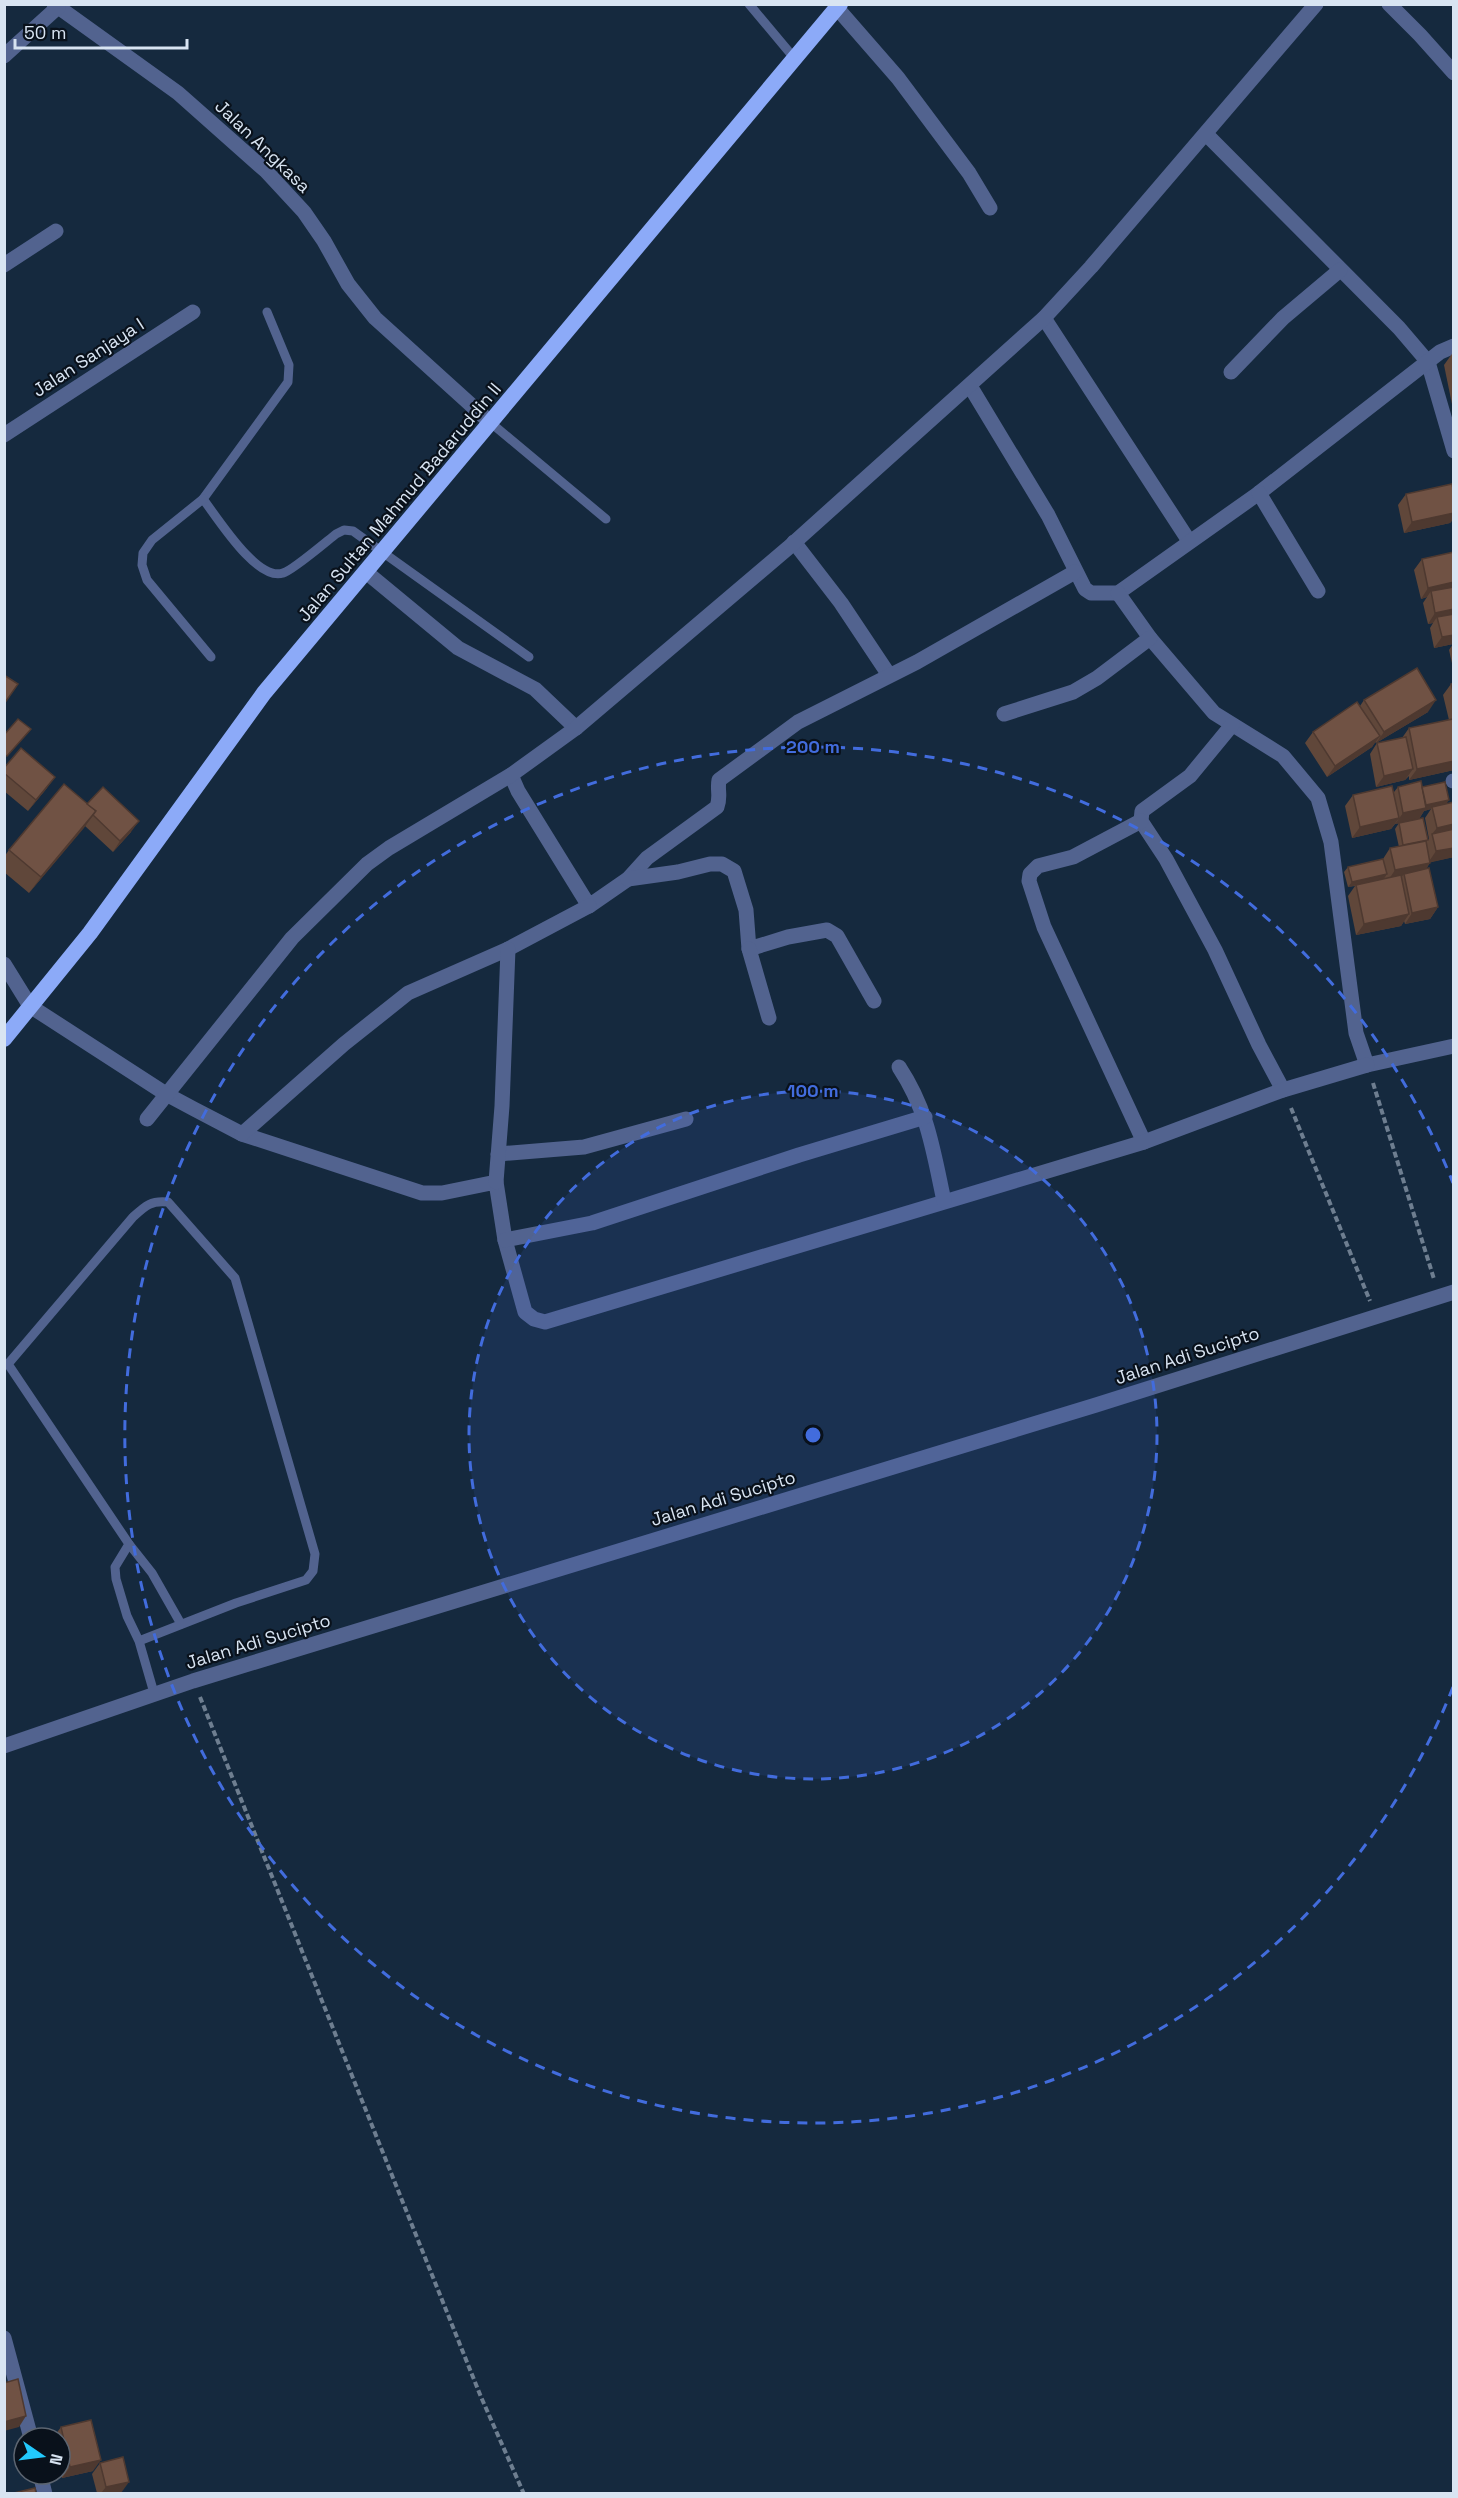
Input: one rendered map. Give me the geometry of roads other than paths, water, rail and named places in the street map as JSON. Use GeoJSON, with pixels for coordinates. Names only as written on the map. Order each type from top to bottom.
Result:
{"type":"FeatureCollection","features":[{"type":"Feature","properties":{"kind":"highway","name":"Jalan Sultan Mahmud Badaruddin II"},"geometry":{"type":"LineString","coordinates":[[4,1039],[90,933],[264,693],[839,6]]}},
{"type":"Feature","properties":{"kind":"street"},"geometry":{"type":"LineString","coordinates":[[147,1119],[292,938],[367,864],[389,848],[512,775],[576,728],[794,542],[1044,318],[1091,267],[1316,4]]}},
{"type":"Feature","properties":{"kind":"street"},"geometry":{"type":"LineString","coordinates":[[1389,4],[1454,73]]}},
{"type":"Feature","properties":{"kind":"street"},"geometry":{"type":"LineString","coordinates":[[4,56],[56,6]]}},
{"type":"Feature","properties":{"kind":"street","name":"Jalan Angkasa"},"geometry":{"type":"LineString","coordinates":[[56,6],[178,93],[266,171],[304,212],[348,284],[375,318],[491,423]]}},
{"type":"Feature","properties":{"kind":"street"},"geometry":{"type":"LineString","coordinates":[[839,6],[898,78],[969,173],[990,208]]}},
{"type":"Feature","properties":{"kind":"street"},"geometry":{"type":"LineString","coordinates":[[1206,134],[1399,328],[1428,362],[1454,451]]}},
{"type":"Feature","properties":{"kind":"street"},"geometry":{"type":"LineString","coordinates":[[4,265],[56,231]]}},
{"type":"Feature","properties":{"kind":"street"},"geometry":{"type":"LineString","coordinates":[[1231,372],[1283,318],[1340,270]]}},
{"type":"Feature","properties":{"kind":"street","name":"Jalan Sanjaya I"},"geometry":{"type":"LineString","coordinates":[[4,435],[192,312]]}},
{"type":"Feature","properties":{"kind":"street"},"geometry":{"type":"LineString","coordinates":[[1044,318],[1189,541]]}},
{"type":"Feature","properties":{"kind":"street"},"geometry":{"type":"LineString","coordinates":[[970,386],[1048,514],[1085,588],[1091,593],[1118,593],[1259,493],[1440,352],[1454,346]]}},
{"type":"Feature","properties":{"kind":"street"},"geometry":{"type":"LineString","coordinates":[[1259,493],[1318,591]]}},
{"type":"Feature","properties":{"kind":"street"},"geometry":{"type":"LineString","coordinates":[[794,542],[848,613],[889,675]]}},
{"type":"Feature","properties":{"kind":"street"},"geometry":{"type":"LineString","coordinates":[[366,572],[458,648],[535,689],[576,728]]}},
{"type":"Feature","properties":{"kind":"street"},"geometry":{"type":"LineString","coordinates":[[242,1134],[344,1044],[408,993],[508,949],[589,906],[628,879],[647,858],[717,807],[720,799],[719,780],[798,722],[917,663],[1076,572]]}},
{"type":"Feature","properties":{"kind":"street"},"geometry":{"type":"LineString","coordinates":[[1118,593],[1150,638],[1214,713],[1283,756],[1318,798],[1331,842],[1356,1033],[1367,1065]]}},
{"type":"Feature","properties":{"kind":"street"},"geometry":{"type":"LineString","coordinates":[[1004,714],[1072,692],[1097,678],[1150,638]]}},
{"type":"Feature","properties":{"kind":"street"},"geometry":{"type":"LineString","coordinates":[[1232,725],[1190,776],[1142,811],[1141,821],[1166,859],[1215,951],[1259,1045],[1284,1090]]}},
{"type":"Feature","properties":{"kind":"street"},"geometry":{"type":"LineString","coordinates":[[512,775],[518,791],[589,906]]}},
{"type":"Feature","properties":{"kind":"street"},"geometry":{"type":"LineString","coordinates":[[1141,821],[1073,857],[1038,866],[1030,874],[1029,881],[1044,927],[1144,1142]]}},
{"type":"Feature","properties":{"kind":"street"},"geometry":{"type":"LineString","coordinates":[[628,879],[678,872],[710,864],[722,864],[734,870],[746,910],[749,949],[769,1018]]}},
{"type":"Feature","properties":{"kind":"street"},"geometry":{"type":"LineString","coordinates":[[749,949],[788,937],[827,930],[837,936],[874,1001]]}},
{"type":"Feature","properties":{"kind":"street"},"geometry":{"type":"LineString","coordinates":[[508,949],[496,1182],[505,1240],[525,1312],[534,1319],[544,1322],[1144,1142],[1284,1090],[1367,1065],[1454,1046]]}},
{"type":"Feature","properties":{"kind":"street"},"geometry":{"type":"LineString","coordinates":[[4,964],[30,1006],[166,1094],[242,1134],[422,1193],[442,1193],[496,1182]]}},
{"type":"Feature","properties":{"kind":"street"},"geometry":{"type":"LineString","coordinates":[[899,1066],[915,1090],[925,1117],[944,1201]]}},
{"type":"Feature","properties":{"kind":"street"},"geometry":{"type":"LineString","coordinates":[[505,1240],[592,1223],[788,1158],[925,1117]]}},
{"type":"Feature","properties":{"kind":"street"},"geometry":{"type":"LineString","coordinates":[[498,1154],[584,1147],[686,1119]]}},
{"type":"Feature","properties":{"kind":"street","name":"Jalan Adi Sucipto"},"geometry":{"type":"LineString","coordinates":[[4,1746],[193,1681],[1096,1405],[1446,1294]]}},
{"type":"Feature","properties":{"kind":"street"},"geometry":{"type":"LineString","coordinates":[[4,2338],[28,2426]]}},
{"type":"Feature","properties":{"kind":"lane"},"geometry":{"type":"LineString","coordinates":[[749,4],[795,60]]}},
{"type":"Feature","properties":{"kind":"lane"},"geometry":{"type":"LineString","coordinates":[[211,657],[147,580],[142,565],[143,553],[152,540],[203,499],[288,382],[289,365],[267,312]]}},
{"type":"Feature","properties":{"kind":"lane"},"geometry":{"type":"LineString","coordinates":[[491,423],[606,519]]}},
{"type":"Feature","properties":{"kind":"lane"},"geometry":{"type":"LineString","coordinates":[[203,499],[236,545],[271,573],[283,573],[344,530],[353,531],[529,657]]}},
{"type":"Feature","properties":{"kind":"lane"},"geometry":{"type":"LineString","coordinates":[[139,1641],[306,1580],[313,1571],[315,1554],[235,1278],[168,1202],[157,1201],[147,1204],[118,1234],[6,1365],[129,1544],[152,1573],[181,1624]]}},
{"type":"Feature","properties":{"kind":"lane"},"geometry":{"type":"LineString","coordinates":[[129,1544],[115,1567],[116,1579],[127,1616],[139,1641],[154,1694]]}}]}
